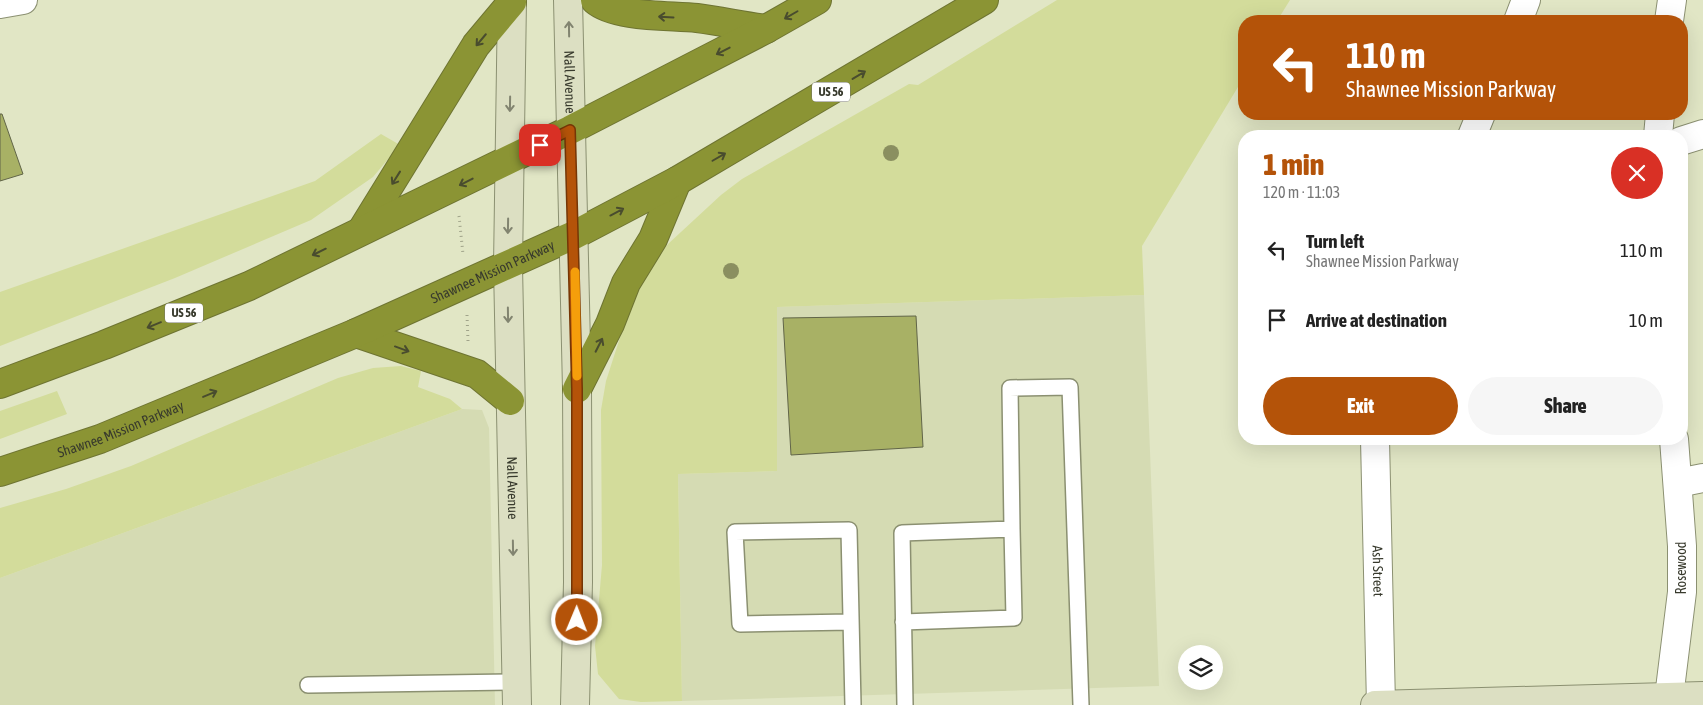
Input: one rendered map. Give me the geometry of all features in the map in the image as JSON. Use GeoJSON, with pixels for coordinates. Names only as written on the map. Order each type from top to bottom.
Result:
{"type":"FeatureCollection","features":[{"type":"Feature","properties":{"kind":"highway"},"geometry":{"type":"LineString","coordinates":[[595,0],[621,10],[644,15],[696,18],[766,29]]}},
{"type":"Feature","properties":{"kind":"highway","name":"US 56"},"geometry":{"type":"LineString","coordinates":[[0,384],[104,345],[248,286],[570,130],[766,29],[817,0]]}},
{"type":"Feature","properties":{"kind":"highway","name":"Shawnee Mission Parkway"},"geometry":{"type":"LineString","coordinates":[[0,472],[100,439],[356,333],[574,235],[677,181],[984,0]]}},
{"type":"Feature","properties":{"kind":"highway"},"geometry":{"type":"LineString","coordinates":[[362,230],[476,45],[512,1]]}},
{"type":"Feature","properties":{"kind":"highway"},"geometry":{"type":"LineString","coordinates":[[577,389],[610,324],[626,283],[653,240],[677,181]]}},
{"type":"Feature","properties":{"kind":"highway"},"geometry":{"type":"LineString","coordinates":[[356,333],[477,374],[510,401]]}},
{"type":"Feature","properties":{"kind":"main road","name":"Nall Avenue"},"geometry":{"type":"LineString","coordinates":[[568,0],[577,389],[578,582],[575,705]]}},
{"type":"Feature","properties":{"kind":"main road","name":"Nall Avenue"},"geometry":{"type":"LineString","coordinates":[[512,1],[508,266],[517,694]]}},
{"type":"Feature","properties":{"kind":"main road"},"geometry":{"type":"LineString","coordinates":[[1375,705],[1703,696]]}},
{"type":"Feature","properties":{"kind":"street"},"geometry":{"type":"LineString","coordinates":[[0,4],[24,0]]}},
{"type":"Feature","properties":{"kind":"street"},"geometry":{"type":"LineString","coordinates":[[1520,15],[1526,0]]}},
{"type":"Feature","properties":{"kind":"street"},"geometry":{"type":"LineString","coordinates":[[1670,15],[1672,0]]}},
{"type":"Feature","properties":{"kind":"street"},"geometry":{"type":"LineString","coordinates":[[1688,139],[1703,134]]}},
{"type":"Feature","properties":{"kind":"street","name":"Ash Street"},"geometry":{"type":"LineString","coordinates":[[1375,445],[1381,705]]}},
{"type":"Feature","properties":{"kind":"street","name":"Rosewood"},"geometry":{"type":"LineString","coordinates":[[1668,697],[1682,592],[1691,480],[1676,445]]}},
{"type":"Feature","properties":{"kind":"lane"},"geometry":{"type":"LineString","coordinates":[[904,622],[1014,618],[1010,388],[1070,386],[1081,705]]}},
{"type":"Feature","properties":{"kind":"lane"},"geometry":{"type":"LineString","coordinates":[[905,705],[902,533],[1012,529]]}},
{"type":"Feature","properties":{"kind":"lane"},"geometry":{"type":"LineString","coordinates":[[851,622],[740,624],[735,532],[849,530],[854,705]]}},
{"type":"Feature","properties":{"kind":"lane"},"geometry":{"type":"LineString","coordinates":[[308,685],[517,694]]}},
{"type":"Feature","properties":{"kind":"path"},"geometry":{"type":"LineString","coordinates":[[455,187],[463,252],[469,337],[460,368]]}},
{"type":"Feature","properties":{"kind":"shaded area"},"geometry":{"type":"Polygon","coordinates":[[[1057,0],[1290,0],[1281,15],[1238,15],[1238,87],[1142,246],[1144,295],[777,307],[777,471],[678,474],[682,701],[641,702],[619,699],[598,674],[595,646],[602,565],[601,410],[606,381],[634,294],[647,272],[668,244],[721,195],[742,179],[909,84],[918,85],[1057,0]]]}},
{"type":"Feature","properties":{"kind":"shaded area"},"geometry":{"type":"Polygon","coordinates":[[[381,134],[400,145],[373,177],[311,220],[175,278],[0,346],[0,292],[315,181],[381,134]]]}},
{"type":"Feature","properties":{"kind":"shaded area"},"geometry":{"type":"Polygon","coordinates":[[[1144,295],[1159,686],[682,701],[678,474],[777,471],[776,307],[1144,295]]]}},
{"type":"Feature","properties":{"kind":"shaded area"},"geometry":{"type":"Polygon","coordinates":[[[401,366],[421,371],[418,387],[450,399],[462,409],[0,578],[0,508],[66,489],[131,466],[338,378],[373,368],[401,366]]]}},
{"type":"Feature","properties":{"kind":"shaded area"},"geometry":{"type":"Polygon","coordinates":[[[57,391],[67,414],[0,439],[0,411],[57,391]]]}},
{"type":"Feature","properties":{"kind":"shaded area"},"geometry":{"type":"Polygon","coordinates":[[[462,409],[482,410],[489,428],[495,705],[0,705],[0,578],[462,409]]]}},
{"type":"Feature","properties":{"kind":"building"},"geometry":{"type":"Polygon","coordinates":[[[0,114],[2,114],[23,174],[0,181],[0,114]]]}},
{"type":"Feature","properties":{"kind":"building"},"geometry":{"type":"Polygon","coordinates":[[[916,316],[923,447],[791,455],[783,318],[916,316]]]}},
{"type":"Feature","properties":{"kind":"slow traffic"},"geometry":{"type":"LineString","coordinates":[[575,272],[577,376]]}},
{"type":"Feature","properties":{"kind":"route"},"geometry":{"type":"LineString","coordinates":[[540,145],[570,130],[577,389],[577,620]]}}]}
